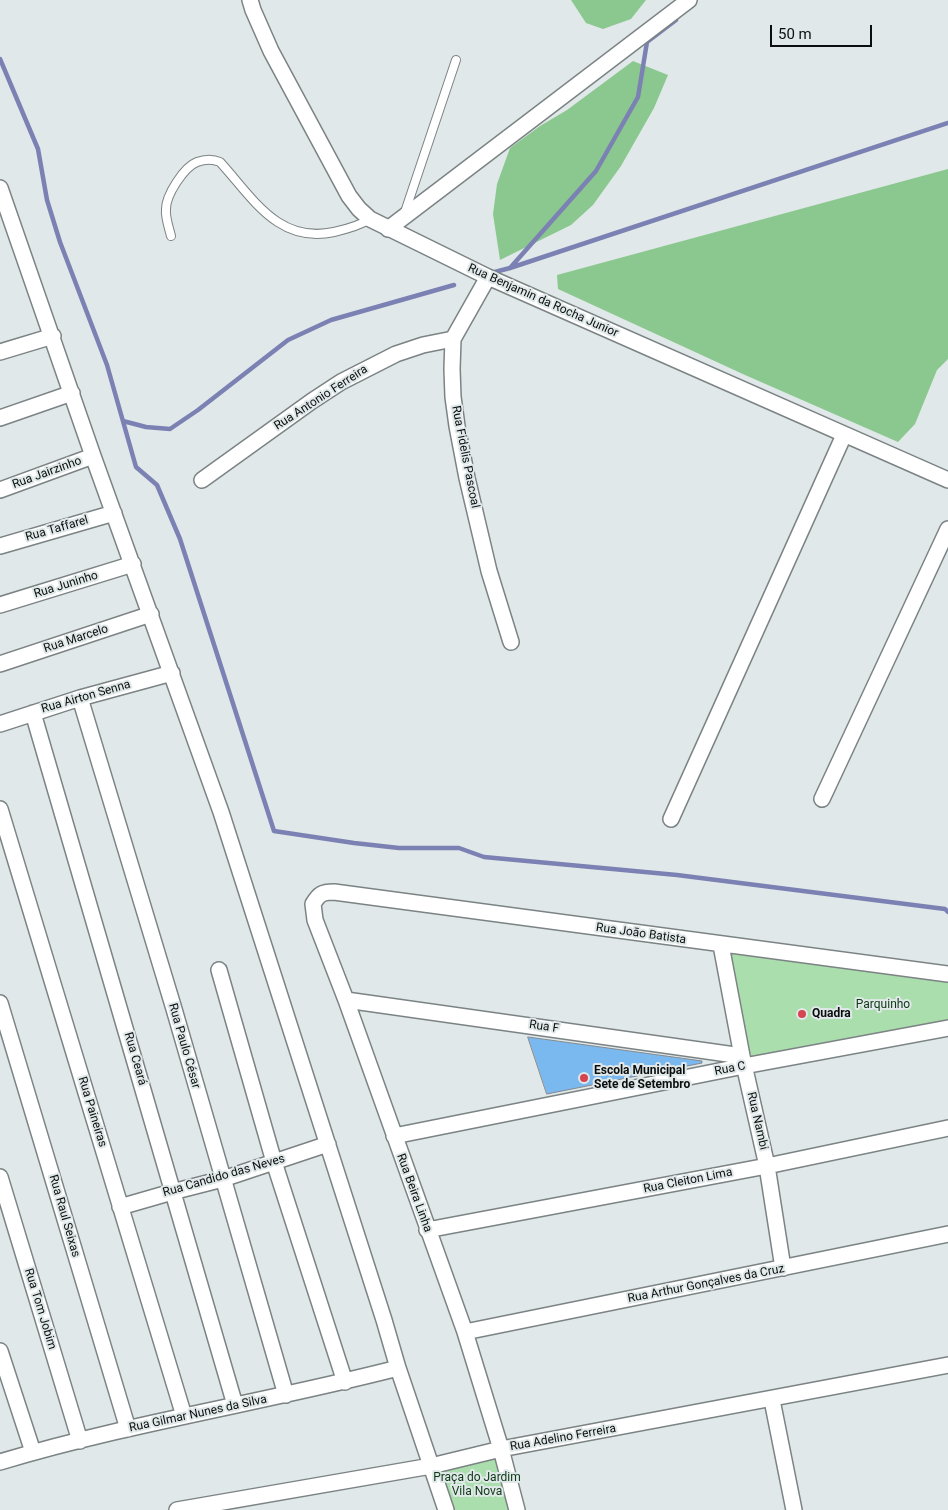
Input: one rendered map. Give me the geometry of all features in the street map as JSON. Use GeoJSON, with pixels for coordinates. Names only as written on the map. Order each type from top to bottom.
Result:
{"type":"FeatureCollection","features":[{"type":"Feature","properties":{"kind":"street","name":"Rua Benjamin da Rocha Junior"},"geometry":{"type":"LineString","coordinates":[[250,0],[271,51],[349,196],[370,219],[488,277],[948,480]]}},
{"type":"Feature","properties":{"kind":"street"},"geometry":{"type":"LineString","coordinates":[[388,229],[690,0]]}},
{"type":"Feature","properties":{"kind":"street"},"geometry":{"type":"LineString","coordinates":[[0,188],[93,456],[221,812],[398,1368],[446,1510]]}},
{"type":"Feature","properties":{"kind":"street","name":"Rua Fidelis Pascoal"},"geometry":{"type":"LineString","coordinates":[[488,277],[453,339],[452,369],[457,426],[488,571],[511,642]]}},
{"type":"Feature","properties":{"kind":"street"},"geometry":{"type":"LineString","coordinates":[[0,352],[52,336]]}},
{"type":"Feature","properties":{"kind":"street","name":"Rua Antonio Ferreira"},"geometry":{"type":"LineString","coordinates":[[202,480],[341,382],[396,354],[423,345],[453,339]]}},
{"type":"Feature","properties":{"kind":"street"},"geometry":{"type":"LineString","coordinates":[[0,418],[72,393]]}},
{"type":"Feature","properties":{"kind":"street"},"geometry":{"type":"LineString","coordinates":[[671,819],[844,435]]}},
{"type":"Feature","properties":{"kind":"street","name":"Rua Jairzinho"},"geometry":{"type":"LineString","coordinates":[[0,490],[93,456]]}},
{"type":"Feature","properties":{"kind":"street","name":"Rua Taffarel"},"geometry":{"type":"LineString","coordinates":[[0,546],[114,513]]}},
{"type":"Feature","properties":{"kind":"street"},"geometry":{"type":"LineString","coordinates":[[822,799],[948,529]]}},
{"type":"Feature","properties":{"kind":"street","name":"Rua Juninho"},"geometry":{"type":"LineString","coordinates":[[0,605],[133,564]]}},
{"type":"Feature","properties":{"kind":"street","name":"Rua Marcelo"},"geometry":{"type":"LineString","coordinates":[[0,664],[151,614]]}},
{"type":"Feature","properties":{"kind":"street","name":"Rua Airton Senna"},"geometry":{"type":"LineString","coordinates":[[0,724],[80,698],[172,673]]}},
{"type":"Feature","properties":{"kind":"street","name":"Rua Paulo César"},"geometry":{"type":"LineString","coordinates":[[80,698],[171,999],[286,1395]]}},
{"type":"Feature","properties":{"kind":"street","name":"Rua Ceará"},"geometry":{"type":"LineString","coordinates":[[33,713],[235,1405]]}},
{"type":"Feature","properties":{"kind":"street","name":"Rua Paineiras"},"geometry":{"type":"LineString","coordinates":[[0,809],[184,1416]]}},
{"type":"Feature","properties":{"kind":"street","name":"Rua Joāo Batista"},"geometry":{"type":"LineString","coordinates":[[334,892],[948,974]]}},
{"type":"Feature","properties":{"kind":"street","name":"Rua Beira Linha"},"geometry":{"type":"LineString","coordinates":[[334,892],[318,894],[313,904],[315,920],[346,1000],[465,1332],[502,1450],[517,1510]]}},
{"type":"Feature","properties":{"kind":"street","name":"Rua Nambi"},"geometry":{"type":"LineString","coordinates":[[721,945],[743,1061],[767,1166],[783,1268]]}},
{"type":"Feature","properties":{"kind":"street"},"geometry":{"type":"LineString","coordinates":[[219,970],[274,1162],[345,1382]]}},
{"type":"Feature","properties":{"kind":"street","name":"Rua F"},"geometry":{"type":"LineString","coordinates":[[346,1000],[743,1061]]}},
{"type":"Feature","properties":{"kind":"street","name":"Rua Raul Seixas"},"geometry":{"type":"LineString","coordinates":[[0,1002],[110,1376],[128,1429]]}},
{"type":"Feature","properties":{"kind":"street","name":"Rua C"},"geometry":{"type":"LineString","coordinates":[[394,1136],[743,1061],[948,1028]]}},
{"type":"Feature","properties":{"kind":"street","name":"Rua Cleiton Lima"},"geometry":{"type":"LineString","coordinates":[[427,1230],[767,1166],[948,1128]]}},
{"type":"Feature","properties":{"kind":"street","name":"Rua Candido das Neves"},"geometry":{"type":"LineString","coordinates":[[120,1207],[223,1179],[328,1144]]}},
{"type":"Feature","properties":{"kind":"street","name":"Rua Tom Jobim"},"geometry":{"type":"LineString","coordinates":[[0,1176],[80,1441]]}},
{"type":"Feature","properties":{"kind":"street","name":"Rua Arthur Gonçalves da Cruz"},"geometry":{"type":"LineString","coordinates":[[465,1332],[948,1234]]}},
{"type":"Feature","properties":{"kind":"street"},"geometry":{"type":"LineString","coordinates":[[0,1351],[33,1452]]}},
{"type":"Feature","properties":{"kind":"street","name":"Rua Adelino Ferreira"},"geometry":{"type":"LineString","coordinates":[[177,1510],[431,1466],[502,1450],[948,1365]]}},
{"type":"Feature","properties":{"kind":"street","name":"Rua Gilmar Nunes da Silva"},"geometry":{"type":"LineString","coordinates":[[0,1462],[128,1429],[345,1382],[398,1368]]}},
{"type":"Feature","properties":{"kind":"street"},"geometry":{"type":"LineString","coordinates":[[772,1400],[794,1510]]}},
{"type":"Feature","properties":{"kind":"lane"},"geometry":{"type":"LineString","coordinates":[[404,216],[456,60]]}},
{"type":"Feature","properties":{"kind":"lane"},"geometry":{"type":"LineString","coordinates":[[171,236],[166,209],[171,191],[192,165],[213,159],[220,162],[268,216],[286,228],[319,235],[358,226],[370,219]]}},
{"type":"Feature","properties":{"kind":"green space"},"geometry":{"type":"Polygon","coordinates":[[[571,0],[646,0],[631,19],[603,29],[586,23],[571,0]]]}},
{"type":"Feature","properties":{"kind":"green space"},"geometry":{"type":"Polygon","coordinates":[[[633,61],[668,75],[654,108],[621,166],[593,205],[571,225],[500,260],[493,214],[497,184],[510,148],[540,126],[567,110],[633,61]]]}},
{"type":"Feature","properties":{"kind":"green space"},"geometry":{"type":"Polygon","coordinates":[[[948,169],[948,359],[937,370],[915,424],[898,442],[745,375],[558,289],[557,275],[948,169]]]}},
{"type":"Feature","properties":{"kind":"green space","name":"Parquinho"},"geometry":{"type":"Polygon","coordinates":[[[723,946],[948,976],[948,1025],[747,1062],[723,946]]]}},
{"type":"Feature","properties":{"kind":"green space","name":"Praça do Jardim Vila Nova"},"geometry":{"type":"Polygon","coordinates":[[[497,1453],[514,1510],[448,1510],[433,1469],[497,1453]]]}},
{"type":"Feature","properties":{"kind":"building","name":"Escola Municipal Sete de Setembro"},"geometry":{"type":"Polygon","coordinates":[[[528,1037],[702,1061],[702,1063],[547,1094],[528,1037]]]}},
{"type":"Feature","properties":{"kind":"waterway"},"geometry":{"type":"LineString","coordinates":[[510,268],[596,171],[638,97],[647,42],[676,20]]}},
{"type":"Feature","properties":{"kind":"waterway"},"geometry":{"type":"LineString","coordinates":[[0,59],[38,149],[47,200],[60,242],[107,365],[136,467],[157,485],[180,539],[274,831],[399,848],[459,848],[484,857],[677,875],[945,909],[948,912]]}},
{"type":"Feature","properties":{"kind":"waterway"},"geometry":{"type":"LineString","coordinates":[[491,273],[948,123]]}},
{"type":"Feature","properties":{"kind":"waterway"},"geometry":{"type":"LineString","coordinates":[[123,421],[146,427],[170,429],[198,410],[288,340],[331,320],[454,285]]}},
{"type":"Feature","properties":{"kind":"place","name":"Quadra"},"geometry":{"type":"Point","coordinates":[802,1014]}},
{"type":"Feature","properties":{"kind":"place","name":"Escola Municipal Sete de Setembro"},"geometry":{"type":"Point","coordinates":[584,1078]}}]}
